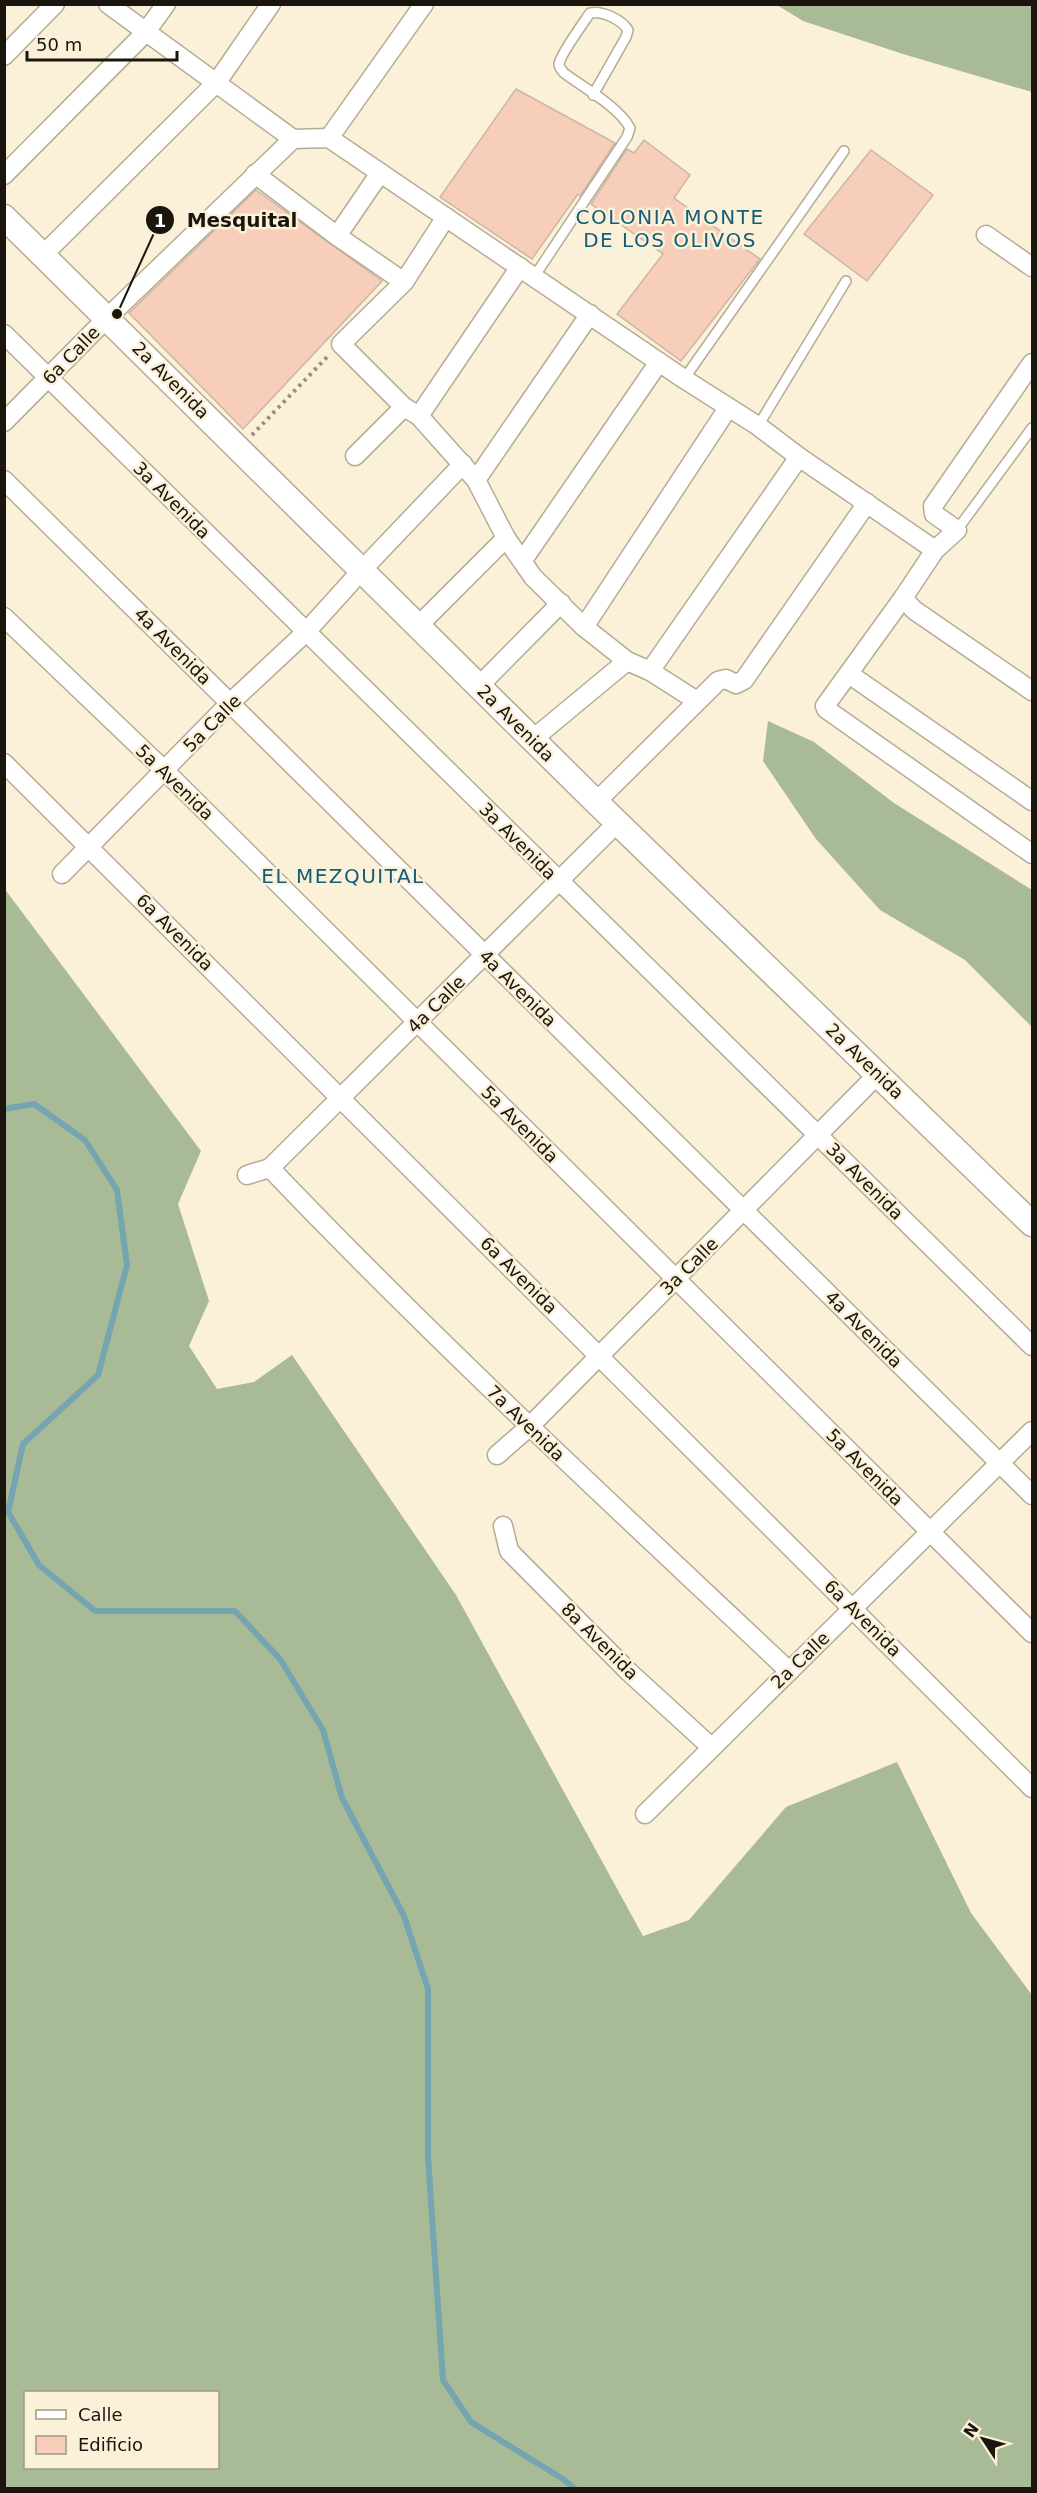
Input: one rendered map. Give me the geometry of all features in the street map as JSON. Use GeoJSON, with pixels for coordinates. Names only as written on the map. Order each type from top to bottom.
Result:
{"type":"FeatureCollection","features":[{"type":"Feature","properties":{"kind":"main road","name":"2a Avenida"},"geometry":{"type":"LineString","coordinates":[[4,217],[108,317],[361,571],[596,802],[1032,1224]]}},
{"type":"Feature","properties":{"kind":"street"},"geometry":{"type":"LineString","coordinates":[[4,56],[55,4]]}},
{"type":"Feature","properties":{"kind":"street"},"geometry":{"type":"LineString","coordinates":[[108,4],[293,139],[329,138],[684,379],[758,426],[799,457],[935,550]]}},
{"type":"Feature","properties":{"kind":"street"},"geometry":{"type":"LineString","coordinates":[[4,175],[145,33],[166,4]]}},
{"type":"Feature","properties":{"kind":"street"},"geometry":{"type":"LineString","coordinates":[[43,255],[216,82],[271,4]]}},
{"type":"Feature","properties":{"kind":"street"},"geometry":{"type":"LineString","coordinates":[[329,138],[424,4]]}},
{"type":"Feature","properties":{"kind":"street","name":"6a Calle"},"geometry":{"type":"LineString","coordinates":[[4,422],[108,317],[293,139]]}},
{"type":"Feature","properties":{"kind":"street"},"geometry":{"type":"LineString","coordinates":[[337,236],[380,173]]}},
{"type":"Feature","properties":{"kind":"street"},"geometry":{"type":"LineString","coordinates":[[255,174],[337,236],[404,282]]}},
{"type":"Feature","properties":{"kind":"street"},"geometry":{"type":"LineString","coordinates":[[446,217],[404,282],[340,344],[463,464],[476,480],[506,538],[533,577],[584,627],[627,662],[650,671],[697,701]]}},
{"type":"Feature","properties":{"kind":"street"},"geometry":{"type":"LineString","coordinates":[[986,236],[1032,267]]}},
{"type":"Feature","properties":{"kind":"street"},"geometry":{"type":"LineString","coordinates":[[355,456],[411,411],[527,272]]}},
{"type":"Feature","properties":{"kind":"street"},"geometry":{"type":"LineString","coordinates":[[476,480],[590,314]]}},
{"type":"Feature","properties":{"kind":"street","name":"3a Avenida"},"geometry":{"type":"LineString","coordinates":[[4,334],[1032,1346]]}},
{"type":"Feature","properties":{"kind":"street"},"geometry":{"type":"LineString","coordinates":[[523,560],[659,362]]}},
{"type":"Feature","properties":{"kind":"street"},"geometry":{"type":"LineString","coordinates":[[1032,363],[933,506],[934,514],[957,530],[935,550],[849,674],[826,703],[826,709],[1032,854]]}},
{"type":"Feature","properties":{"kind":"street"},"geometry":{"type":"LineString","coordinates":[[584,627],[728,408]]}},
{"type":"Feature","properties":{"kind":"street"},"geometry":{"type":"LineString","coordinates":[[650,671],[799,457]]}},
{"type":"Feature","properties":{"kind":"street","name":"5a Calle"},"geometry":{"type":"LineString","coordinates":[[62,874],[230,703],[306,632],[463,464]]}},
{"type":"Feature","properties":{"kind":"street","name":"4a Avenida"},"geometry":{"type":"LineString","coordinates":[[4,480],[1032,1495]]}},
{"type":"Feature","properties":{"kind":"street"},"geometry":{"type":"LineString","coordinates":[[596,802],[718,681],[726,679],[736,684],[744,680],[867,503]]}},
{"type":"Feature","properties":{"kind":"street"},"geometry":{"type":"LineString","coordinates":[[418,626],[506,538]]}},
{"type":"Feature","properties":{"kind":"street"},"geometry":{"type":"LineString","coordinates":[[903,598],[914,610],[1032,691]]}},
{"type":"Feature","properties":{"kind":"street"},"geometry":{"type":"LineString","coordinates":[[479,686],[561,603]]}},
{"type":"Feature","properties":{"kind":"street","name":"5a Avenida"},"geometry":{"type":"LineString","coordinates":[[4,617],[164,770],[1032,1633]]}},
{"type":"Feature","properties":{"kind":"street"},"geometry":{"type":"LineString","coordinates":[[533,739],[627,662]]}},
{"type":"Feature","properties":{"kind":"street"},"geometry":{"type":"LineString","coordinates":[[849,674],[1032,801]]}},
{"type":"Feature","properties":{"kind":"street","name":"6a Avenida"},"geometry":{"type":"LineString","coordinates":[[4,763],[1032,1788]]}},
{"type":"Feature","properties":{"kind":"street","name":"4a Calle"},"geometry":{"type":"LineString","coordinates":[[247,1175],[270,1168],[618,822]]}},
{"type":"Feature","properties":{"kind":"street","name":"3a Calle"},"geometry":{"type":"LineString","coordinates":[[497,1455],[529,1427],[600,1356],[878,1074]]}},
{"type":"Feature","properties":{"kind":"street","name":"7a Avenida"},"geometry":{"type":"LineString","coordinates":[[270,1168],[342,1243],[529,1427],[789,1671]]}},
{"type":"Feature","properties":{"kind":"street","name":"2a Calle"},"geometry":{"type":"LineString","coordinates":[[645,1814],[1032,1431]]}},
{"type":"Feature","properties":{"kind":"street","name":"8a Avenida"},"geometry":{"type":"LineString","coordinates":[[503,1526],[509,1551],[629,1672],[711,1747]]}},
{"type":"Feature","properties":{"kind":"lane"},"geometry":{"type":"LineString","coordinates":[[527,272],[628,134],[630,128],[624,117],[564,73],[559,64],[590,13],[595,11],[611,17],[628,30],[593,94]]}},
{"type":"Feature","properties":{"kind":"lane"},"geometry":{"type":"LineString","coordinates":[[684,379],[844,151]]}},
{"type":"Feature","properties":{"kind":"lane"},"geometry":{"type":"LineString","coordinates":[[758,426],[846,281]]}},
{"type":"Feature","properties":{"kind":"lane"},"geometry":{"type":"LineString","coordinates":[[957,530],[1032,428]]}},
{"type":"Feature","properties":{"kind":"path"},"geometry":{"type":"LineString","coordinates":[[239,448],[340,344]]}},
{"type":"Feature","properties":{"kind":"green space"},"geometry":{"type":"Polygon","coordinates":[[[777,5],[1032,5],[1032,92],[903,54],[803,21],[777,5]]]}},
{"type":"Feature","properties":{"kind":"green space"},"geometry":{"type":"Polygon","coordinates":[[[768,721],[814,742],[894,803],[1032,890],[1032,1027],[965,960],[880,910],[816,839],[763,761],[768,721]]]}},
{"type":"Feature","properties":{"kind":"green space"},"geometry":{"type":"Polygon","coordinates":[[[4,888],[201,1151],[178,1204],[209,1301],[189,1346],[217,1389],[254,1382],[292,1355],[456,1595],[643,1936],[689,1920],[786,1807],[897,1762],[971,1913],[1032,1995],[1032,2488],[5,2488],[4,888]]]}},
{"type":"Feature","properties":{"kind":"building"},"geometry":{"type":"Polygon","coordinates":[[[516,89],[615,143],[580,196],[578,194],[532,259],[440,197],[516,89]]]}},
{"type":"Feature","properties":{"kind":"building"},"geometry":{"type":"Polygon","coordinates":[[[644,140],[690,175],[674,198],[760,259],[681,361],[617,314],[663,254],[591,204],[627,149],[634,153],[644,140]]]}},
{"type":"Feature","properties":{"kind":"building"},"geometry":{"type":"Polygon","coordinates":[[[871,150],[933,195],[867,281],[804,234],[871,150]]]}},
{"type":"Feature","properties":{"kind":"building"},"geometry":{"type":"Polygon","coordinates":[[[256,190],[382,281],[243,429],[129,313],[256,190]]]}},
{"type":"Feature","properties":{"kind":"waterway"},"geometry":{"type":"LineString","coordinates":[[4,1109],[34,1104],[85,1140],[117,1190],[127,1265],[98,1375],[23,1444],[8,1512],[39,1565],[95,1611],[235,1611],[280,1659],[323,1730],[342,1798],[404,1916],[428,1989],[428,2157],[443,2380],[471,2422],[574,2488]]}},
{"type":"Feature","properties":{"kind":"place","name":"Mesquital"},"geometry":{"type":"Point","coordinates":[117,314]}},
{"type":"Feature","properties":{"kind":"district","name":"COLONIA MONTE DE LOS OLIVOS"},"geometry":{"type":"Point","coordinates":[670,228]}},
{"type":"Feature","properties":{"kind":"district","name":"EL MEZQUITAL"},"geometry":{"type":"Point","coordinates":[343,876]}}]}
